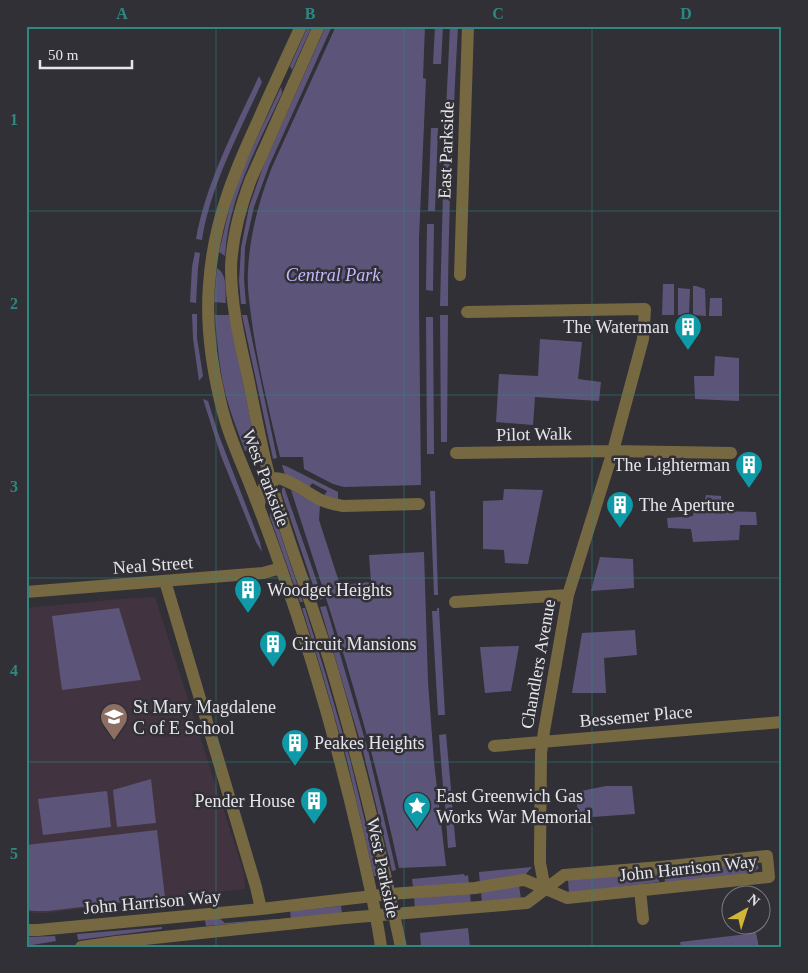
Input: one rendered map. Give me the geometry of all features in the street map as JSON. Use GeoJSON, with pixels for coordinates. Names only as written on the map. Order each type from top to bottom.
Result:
{"type":"FeatureCollection","features":[{"type":"Feature","properties":{"kind":"street","name":"West Parkside"},"geometry":{"type":"LineString","coordinates":[[301,26],[240,161],[229,188],[215,236],[208,309],[211,356],[220,401],[230,435],[259,506],[314,668],[354,814],[382,947]]}},
{"type":"Feature","properties":{"kind":"street","name":"West Parkside"},"geometry":{"type":"LineString","coordinates":[[319,26],[251,179],[239,212],[231,268],[234,309],[270,479],[332,668],[366,795],[402,947]]}},
{"type":"Feature","properties":{"kind":"street","name":"East Parkside"},"geometry":{"type":"LineString","coordinates":[[460,275],[468,26]]}},
{"type":"Feature","properties":{"kind":"street","name":"Chandlers Avenue"},"geometry":{"type":"LineString","coordinates":[[467,312],[646,309],[643,339],[613,451],[568,595],[542,742],[540,863],[545,889]]}},
{"type":"Feature","properties":{"kind":"street"},"geometry":{"type":"LineString","coordinates":[[613,451],[731,453]]}},
{"type":"Feature","properties":{"kind":"street","name":"Pilot Walk"},"geometry":{"type":"LineString","coordinates":[[456,453],[613,451]]}},
{"type":"Feature","properties":{"kind":"street"},"geometry":{"type":"LineString","coordinates":[[259,506],[264,487],[270,479],[277,478],[332,504],[343,506],[420,504]]}},
{"type":"Feature","properties":{"kind":"street","name":"Neal Street"},"geometry":{"type":"LineString","coordinates":[[26,592],[264,573],[281,568]]}},
{"type":"Feature","properties":{"kind":"street"},"geometry":{"type":"LineString","coordinates":[[165,581],[261,909]]}},
{"type":"Feature","properties":{"kind":"street"},"geometry":{"type":"LineString","coordinates":[[455,602],[568,595]]}},
{"type":"Feature","properties":{"kind":"street","name":"Bessemer Place"},"geometry":{"type":"LineString","coordinates":[[494,746],[782,722]]}},
{"type":"Feature","properties":{"kind":"street","name":"John Harrison Way"},"geometry":{"type":"LineString","coordinates":[[26,930],[261,909],[390,894],[475,888],[523,880],[545,889],[567,898],[769,877],[767,856],[564,875],[545,889],[527,903],[282,925],[81,947]]}},
{"type":"Feature","properties":{"kind":"street"},"geometry":{"type":"LineString","coordinates":[[640,890],[643,919]]}},
{"type":"Feature","properties":{"kind":"street"},"geometry":{"type":"LineString","coordinates":[[280,906],[282,925]]}},
{"type":"Feature","properties":{"kind":"shaded area","name":"St Mary Magdalene C of E School"},"geometry":{"type":"Polygon","coordinates":[[[155,597],[244,873],[245,889],[47,913],[26,912],[26,608],[155,597]]]}},
{"type":"Feature","properties":{"kind":"green space"},"geometry":{"type":"Polygon","coordinates":[[[308,26],[312,26],[292,70],[290,66],[308,26]]]}},
{"type":"Feature","properties":{"kind":"green space"},"geometry":{"type":"Polygon","coordinates":[[[326,26],[332,26],[269,166],[254,207],[245,247],[244,280],[246,304],[241,304],[239,281],[241,248],[249,207],[264,164],[326,26]]]}},
{"type":"Feature","properties":{"kind":"green space","name":"Central Park"},"geometry":{"type":"Polygon","coordinates":[[[336,26],[425,26],[423,78],[426,79],[419,238],[421,485],[344,487],[333,484],[304,469],[303,457],[280,457],[257,351],[248,281],[249,257],[256,217],[272,167],[336,26]]]}},
{"type":"Feature","properties":{"kind":"green space"},"geometry":{"type":"Polygon","coordinates":[[[435,26],[443,26],[441,64],[433,64],[435,26]]]}},
{"type":"Feature","properties":{"kind":"green space"},"geometry":{"type":"Polygon","coordinates":[[[450,26],[458,26],[450,201],[448,306],[440,306],[444,153],[450,26]]]}},
{"type":"Feature","properties":{"kind":"green space"},"geometry":{"type":"Polygon","coordinates":[[[259,76],[262,82],[235,139],[219,179],[206,220],[202,240],[196,239],[214,176],[259,76]]]}},
{"type":"Feature","properties":{"kind":"green space"},"geometry":{"type":"Polygon","coordinates":[[[281,87],[282,93],[254,152],[238,193],[227,234],[225,256],[219,252],[234,192],[250,152],[281,87]]]}},
{"type":"Feature","properties":{"kind":"green space"},"geometry":{"type":"Polygon","coordinates":[[[431,128],[438,128],[435,211],[428,211],[431,128]]]}},
{"type":"Feature","properties":{"kind":"green space"},"geometry":{"type":"Polygon","coordinates":[[[427,224],[434,224],[433,291],[426,290],[427,224]]]}},
{"type":"Feature","properties":{"kind":"green space"},"geometry":{"type":"Polygon","coordinates":[[[195,252],[200,253],[196,303],[190,302],[195,252]]]}},
{"type":"Feature","properties":{"kind":"green space"},"geometry":{"type":"Polygon","coordinates":[[[217,268],[223,275],[226,288],[226,303],[214,302],[217,268]]]}},
{"type":"Feature","properties":{"kind":"green space"},"geometry":{"type":"Polygon","coordinates":[[[663,284],[674,284],[674,315],[662,315],[663,284]]]}},
{"type":"Feature","properties":{"kind":"green space"},"geometry":{"type":"Polygon","coordinates":[[[693,286],[705,289],[706,316],[693,315],[693,286]]]}},
{"type":"Feature","properties":{"kind":"green space"},"geometry":{"type":"Polygon","coordinates":[[[678,288],[690,289],[689,315],[678,315],[678,288]]]}},
{"type":"Feature","properties":{"kind":"green space"},"geometry":{"type":"Polygon","coordinates":[[[710,298],[722,298],[722,316],[709,316],[710,298]]]}},
{"type":"Feature","properties":{"kind":"green space"},"geometry":{"type":"Polygon","coordinates":[[[192,314],[197,314],[197,338],[203,376],[199,381],[193,338],[192,314]]]}},
{"type":"Feature","properties":{"kind":"green space"},"geometry":{"type":"Polygon","coordinates":[[[215,315],[229,315],[259,462],[256,462],[253,448],[245,451],[227,399],[217,344],[215,315]]]}},
{"type":"Feature","properties":{"kind":"green space"},"geometry":{"type":"Polygon","coordinates":[[[242,315],[247,315],[277,458],[273,459],[242,315]]]}},
{"type":"Feature","properties":{"kind":"green space"},"geometry":{"type":"Polygon","coordinates":[[[440,315],[448,315],[447,442],[441,442],[440,315]]]}},
{"type":"Feature","properties":{"kind":"green space"},"geometry":{"type":"Polygon","coordinates":[[[426,317],[433,317],[434,454],[427,454],[426,317]]]}},
{"type":"Feature","properties":{"kind":"green space"},"geometry":{"type":"Polygon","coordinates":[[[540,339],[582,342],[578,379],[601,382],[599,401],[535,397],[533,425],[496,422],[499,374],[538,376],[540,339]]]}},
{"type":"Feature","properties":{"kind":"green space"},"geometry":{"type":"Polygon","coordinates":[[[715,356],[739,358],[739,401],[695,399],[694,376],[714,376],[715,356]]]}},
{"type":"Feature","properties":{"kind":"green space"},"geometry":{"type":"Polygon","coordinates":[[[203,399],[208,401],[262,552],[256,542],[221,456],[203,399]]]}},
{"type":"Feature","properties":{"kind":"green space"},"geometry":{"type":"Polygon","coordinates":[[[282,465],[338,492],[338,501],[324,496],[327,491],[312,483],[309,488],[285,475],[282,465]]]}},
{"type":"Feature","properties":{"kind":"green space"},"geometry":{"type":"Polygon","coordinates":[[[284,487],[323,599],[318,600],[282,494],[284,487]]]}},
{"type":"Feature","properties":{"kind":"green space"},"geometry":{"type":"Polygon","coordinates":[[[504,489],[543,490],[528,564],[505,563],[504,550],[483,549],[483,501],[503,500],[504,489]]]}},
{"type":"Feature","properties":{"kind":"green space"},"geometry":{"type":"Polygon","coordinates":[[[291,490],[320,505],[319,520],[340,585],[371,582],[369,555],[424,552],[428,682],[434,762],[446,866],[399,868],[377,774],[354,689],[291,490]]]}},
{"type":"Feature","properties":{"kind":"green space"},"geometry":{"type":"Polygon","coordinates":[[[430,491],[435,491],[438,595],[434,595],[430,491]]]}},
{"type":"Feature","properties":{"kind":"green space"},"geometry":{"type":"Polygon","coordinates":[[[706,495],[721,496],[722,511],[756,512],[757,525],[740,525],[739,540],[693,542],[691,529],[668,528],[667,518],[693,516],[695,500],[705,500],[706,495]]]}},
{"type":"Feature","properties":{"kind":"green space"},"geometry":{"type":"Polygon","coordinates":[[[271,505],[303,602],[300,602],[270,517],[271,505]]]}},
{"type":"Feature","properties":{"kind":"green space"},"geometry":{"type":"Polygon","coordinates":[[[600,557],[633,559],[634,588],[591,591],[600,557]]]}},
{"type":"Feature","properties":{"kind":"green space"},"geometry":{"type":"Polygon","coordinates":[[[326,606],[368,750],[396,870],[392,871],[363,751],[320,607],[326,606]]]}},
{"type":"Feature","properties":{"kind":"green space"},"geometry":{"type":"Polygon","coordinates":[[[119,608],[141,680],[62,690],[52,616],[119,608]]]}},
{"type":"Feature","properties":{"kind":"green space"},"geometry":{"type":"Polygon","coordinates":[[[302,608],[305,608],[350,759],[378,876],[374,876],[347,760],[302,608]]]}},
{"type":"Feature","properties":{"kind":"green space"},"geometry":{"type":"Polygon","coordinates":[[[437,608],[439,608],[445,715],[438,715],[432,611],[437,611],[437,608]]]}},
{"type":"Feature","properties":{"kind":"green space"},"geometry":{"type":"Polygon","coordinates":[[[635,630],[637,655],[604,658],[606,693],[572,693],[582,633],[635,630]]]}},
{"type":"Feature","properties":{"kind":"green space"},"geometry":{"type":"Polygon","coordinates":[[[519,646],[511,691],[485,693],[480,647],[519,646]]]}},
{"type":"Feature","properties":{"kind":"green space"},"geometry":{"type":"Polygon","coordinates":[[[446,734],[452,800],[444,800],[439,735],[446,734]]]}},
{"type":"Feature","properties":{"kind":"green space"},"geometry":{"type":"Polygon","coordinates":[[[151,779],[156,823],[117,827],[113,790],[151,779]]]}},
{"type":"Feature","properties":{"kind":"green space"},"geometry":{"type":"Polygon","coordinates":[[[606,786],[632,786],[635,814],[578,818],[576,792],[606,786]]]}},
{"type":"Feature","properties":{"kind":"green space"},"geometry":{"type":"Polygon","coordinates":[[[107,791],[111,827],[43,835],[38,799],[107,791]]]}},
{"type":"Feature","properties":{"kind":"green space"},"geometry":{"type":"Polygon","coordinates":[[[445,804],[452,804],[456,847],[448,848],[445,804]]]}},
{"type":"Feature","properties":{"kind":"green space"},"geometry":{"type":"Polygon","coordinates":[[[157,830],[165,897],[48,911],[26,910],[26,845],[157,830]]]}},
{"type":"Feature","properties":{"kind":"green space"},"geometry":{"type":"Polygon","coordinates":[[[756,863],[759,868],[750,875],[665,883],[664,871],[756,863]]]}},
{"type":"Feature","properties":{"kind":"green space"},"geometry":{"type":"Polygon","coordinates":[[[532,867],[526,874],[480,884],[479,872],[532,867]]]}},
{"type":"Feature","properties":{"kind":"green space"},"geometry":{"type":"Polygon","coordinates":[[[658,872],[659,882],[569,893],[568,880],[658,872]]]}},
{"type":"Feature","properties":{"kind":"green space"},"geometry":{"type":"Polygon","coordinates":[[[464,874],[465,876],[468,875],[469,885],[413,887],[412,879],[464,874]]]}},
{"type":"Feature","properties":{"kind":"green space"},"geometry":{"type":"Polygon","coordinates":[[[519,885],[521,899],[482,903],[481,891],[519,885]]]}},
{"type":"Feature","properties":{"kind":"green space"},"geometry":{"type":"Polygon","coordinates":[[[470,892],[471,904],[415,909],[414,897],[470,892]]]}},
{"type":"Feature","properties":{"kind":"green space"},"geometry":{"type":"Polygon","coordinates":[[[341,906],[342,913],[291,919],[290,911],[341,906]]]}},
{"type":"Feature","properties":{"kind":"green space"},"geometry":{"type":"Polygon","coordinates":[[[219,918],[225,923],[276,919],[206,926],[205,920],[219,918]]]}},
{"type":"Feature","properties":{"kind":"green space"},"geometry":{"type":"Polygon","coordinates":[[[162,927],[162,929],[78,940],[77,934],[162,927]]]}},
{"type":"Feature","properties":{"kind":"green space"},"geometry":{"type":"Polygon","coordinates":[[[468,928],[470,947],[421,947],[420,933],[468,928]]]}},
{"type":"Feature","properties":{"kind":"green space"},"geometry":{"type":"Polygon","coordinates":[[[55,936],[56,941],[26,946],[26,937],[55,936]]]}},
{"type":"Feature","properties":{"kind":"green space"},"geometry":{"type":"Polygon","coordinates":[[[731,936],[757,936],[759,947],[681,947],[680,942],[731,936]]]}},
{"type":"Feature","properties":{"kind":"place","name":"The Waterman"},"geometry":{"type":"Point","coordinates":[688,351]}},
{"type":"Feature","properties":{"kind":"place","name":"The Lighterman"},"geometry":{"type":"Point","coordinates":[749,489]}},
{"type":"Feature","properties":{"kind":"place","name":"The Aperture"},"geometry":{"type":"Point","coordinates":[620,529]}},
{"type":"Feature","properties":{"kind":"place","name":"Woodget Heights"},"geometry":{"type":"Point","coordinates":[248,614]}},
{"type":"Feature","properties":{"kind":"place","name":"Circuit Mansions"},"geometry":{"type":"Point","coordinates":[273,668]}},
{"type":"Feature","properties":{"kind":"place","name":"St Mary Magdalene C of E School"},"geometry":{"type":"Point","coordinates":[114,741]}},
{"type":"Feature","properties":{"kind":"place","name":"Peakes Heights"},"geometry":{"type":"Point","coordinates":[295,767]}},
{"type":"Feature","properties":{"kind":"place","name":"Pender House"},"geometry":{"type":"Point","coordinates":[314,825]}},
{"type":"Feature","properties":{"kind":"place","name":"East Greenwich Gas Works War Memorial"},"geometry":{"type":"Point","coordinates":[417,830]}}]}
